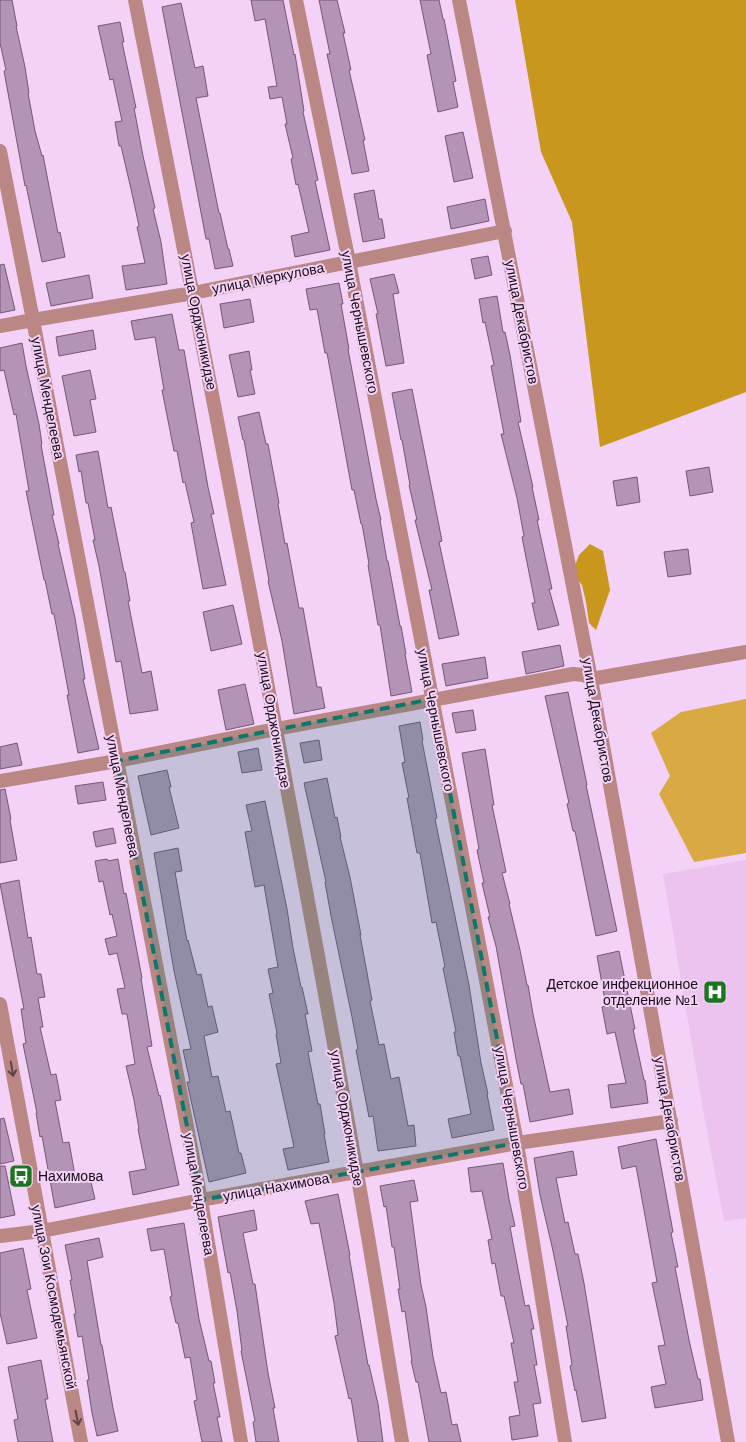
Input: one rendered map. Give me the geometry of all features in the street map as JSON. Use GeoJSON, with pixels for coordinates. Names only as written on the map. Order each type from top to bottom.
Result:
{"type":"FeatureCollection","features":[{"type":"Feature","properties":{"kind":"street","name":"улица Орджоникидзе"},"geometry":{"type":"LineString","coordinates":[[135,0],[276,729],[357,1173],[402,1442]]}},
{"type":"Feature","properties":{"kind":"street","name":"улица Чернышевского"},"geometry":{"type":"LineString","coordinates":[[296,0],[349,262],[517,1143],[565,1442]]}},
{"type":"Feature","properties":{"kind":"street","name":"улица Декабристов"},"geometry":{"type":"LineString","coordinates":[[459,0],[591,680],[728,1442]]}},
{"type":"Feature","properties":{"kind":"street","name":"улица Менделеева"},"geometry":{"type":"LineString","coordinates":[[0,151],[201,1200],[241,1442]]}},
{"type":"Feature","properties":{"kind":"street","name":"улица Меркулова"},"geometry":{"type":"LineString","coordinates":[[0,326],[193,293],[505,231]]}},
{"type":"Feature","properties":{"kind":"street"},"geometry":{"type":"LineString","coordinates":[[0,781],[116,761],[432,699],[573,674],[584,674],[591,680],[746,652]]}},
{"type":"Feature","properties":{"kind":"street","name":"улица Зои Космодемьянской"},"geometry":{"type":"LineString","coordinates":[[0,1004],[81,1442]]}},
{"type":"Feature","properties":{"kind":"street","name":"улица Нахимова"},"geometry":{"type":"LineString","coordinates":[[0,1236],[42,1231],[201,1200],[517,1143],[671,1121]]}},
{"type":"Feature","properties":{"kind":"highlighted area"},"geometry":{"type":"Polygon","coordinates":[[[432,699],[517,1143],[201,1200],[117,761],[432,699]]]}},
{"type":"Feature","properties":{"kind":"shaded area"},"geometry":{"type":"Polygon","coordinates":[[[515,0],[746,0],[746,392],[600,447],[572,222],[541,152],[515,0]]]}},
{"type":"Feature","properties":{"kind":"shaded area"},"geometry":{"type":"Polygon","coordinates":[[[590,544],[603,551],[610,590],[596,630],[589,623],[582,585],[572,573],[579,555],[590,544]]]}},
{"type":"Feature","properties":{"kind":"shaded area"},"geometry":{"type":"Polygon","coordinates":[[[746,699],[746,853],[694,862],[659,794],[670,776],[651,733],[681,712],[746,699]]]}},
{"type":"Feature","properties":{"kind":"shaded area","name":"Детское инфекционное отделение №1"},"geometry":{"type":"Polygon","coordinates":[[[746,860],[746,1218],[724,1221],[663,874],[746,860]]]}},
{"type":"Feature","properties":{"kind":"building"},"geometry":{"type":"Polygon","coordinates":[[[0,0],[12,0],[35,131],[43,155],[58,233],[60,232],[65,257],[42,262],[25,186],[4,71],[6,70],[0,43],[0,0]]]}},
{"type":"Feature","properties":{"kind":"building"},"geometry":{"type":"Polygon","coordinates":[[[251,0],[283,0],[295,54],[303,112],[318,180],[315,181],[330,250],[295,257],[291,236],[309,232],[298,184],[296,185],[282,97],[270,99],[268,87],[277,86],[265,19],[255,21],[251,0]]]}},
{"type":"Feature","properties":{"kind":"building"},"geometry":{"type":"Polygon","coordinates":[[[319,0],[337,0],[345,33],[343,33],[351,70],[349,70],[365,140],[363,140],[369,171],[352,174],[327,54],[330,54],[319,0]]]}},
{"type":"Feature","properties":{"kind":"building"},"geometry":{"type":"Polygon","coordinates":[[[420,0],[439,0],[456,81],[453,82],[458,107],[438,112],[427,55],[431,54],[420,0]]]}},
{"type":"Feature","properties":{"kind":"building"},"geometry":{"type":"Polygon","coordinates":[[[181,3],[195,68],[203,66],[208,96],[196,98],[219,213],[233,266],[215,269],[209,239],[206,239],[162,7],[181,3]]]}},
{"type":"Feature","properties":{"kind":"building"},"geometry":{"type":"Polygon","coordinates":[[[120,22],[143,156],[155,208],[153,209],[161,242],[167,284],[126,290],[122,266],[145,263],[137,227],[139,226],[115,122],[122,121],[113,79],[110,80],[98,26],[120,22]]]}},
{"type":"Feature","properties":{"kind":"building"},"geometry":{"type":"Polygon","coordinates":[[[463,132],[473,178],[454,182],[445,136],[463,132]]]}},
{"type":"Feature","properties":{"kind":"building"},"geometry":{"type":"Polygon","coordinates":[[[374,190],[379,219],[382,219],[385,238],[363,242],[354,194],[374,190]]]}},
{"type":"Feature","properties":{"kind":"building"},"geometry":{"type":"Polygon","coordinates":[[[485,199],[489,221],[451,229],[447,207],[485,199]]]}},
{"type":"Feature","properties":{"kind":"building"},"geometry":{"type":"Polygon","coordinates":[[[488,256],[492,275],[475,279],[471,259],[488,256]]]}},
{"type":"Feature","properties":{"kind":"building"},"geometry":{"type":"Polygon","coordinates":[[[4,264],[15,310],[0,313],[0,265],[4,264]]]}},
{"type":"Feature","properties":{"kind":"building"},"geometry":{"type":"Polygon","coordinates":[[[394,274],[399,293],[393,294],[404,363],[386,366],[376,314],[378,314],[370,279],[394,274]]]}},
{"type":"Feature","properties":{"kind":"building"},"geometry":{"type":"Polygon","coordinates":[[[89,275],[93,298],[51,306],[46,283],[89,275]]]}},
{"type":"Feature","properties":{"kind":"building"},"geometry":{"type":"Polygon","coordinates":[[[339,283],[348,349],[412,692],[391,696],[362,524],[354,490],[352,490],[327,353],[325,353],[317,309],[310,310],[306,289],[339,283]]]}},
{"type":"Feature","properties":{"kind":"building"},"geometry":{"type":"Polygon","coordinates":[[[497,296],[503,332],[505,332],[510,355],[521,422],[518,422],[533,487],[539,520],[537,520],[552,589],[549,589],[559,625],[538,630],[532,603],[535,603],[522,537],[524,536],[517,498],[501,434],[504,434],[491,366],[494,365],[479,299],[497,296]]]}},
{"type":"Feature","properties":{"kind":"building"},"geometry":{"type":"Polygon","coordinates":[[[250,299],[254,322],[224,328],[220,304],[250,299]]]}},
{"type":"Feature","properties":{"kind":"building"},"geometry":{"type":"Polygon","coordinates":[[[172,314],[179,350],[184,350],[214,514],[211,514],[226,585],[203,589],[191,523],[194,522],[185,482],[183,483],[177,451],[174,451],[162,390],[164,390],[155,337],[135,340],[131,321],[172,314]]]}},
{"type":"Feature","properties":{"kind":"building"},"geometry":{"type":"Polygon","coordinates":[[[93,330],[96,349],[59,356],[56,337],[93,330]]]}},
{"type":"Feature","properties":{"kind":"building"},"geometry":{"type":"Polygon","coordinates":[[[22,343],[39,424],[54,515],[52,515],[75,618],[85,679],[83,679],[99,749],[78,753],[54,614],[52,614],[44,580],[26,491],[29,491],[16,414],[14,415],[4,370],[0,371],[0,348],[22,343]]]}},
{"type":"Feature","properties":{"kind":"building"},"geometry":{"type":"Polygon","coordinates":[[[249,351],[252,370],[250,370],[255,394],[238,397],[229,355],[249,351]]]}},
{"type":"Feature","properties":{"kind":"building"},"geometry":{"type":"Polygon","coordinates":[[[90,370],[96,399],[90,400],[96,432],[74,436],[62,376],[90,370]]]}},
{"type":"Feature","properties":{"kind":"building"},"geometry":{"type":"Polygon","coordinates":[[[412,389],[442,541],[439,542],[459,635],[439,639],[429,590],[432,590],[415,520],[417,520],[392,393],[412,389]]]}},
{"type":"Feature","properties":{"kind":"building"},"geometry":{"type":"Polygon","coordinates":[[[259,412],[266,444],[268,444],[285,544],[287,543],[299,608],[303,608],[317,687],[321,687],[325,708],[294,714],[282,641],[268,581],[244,440],[238,417],[259,412]]]}},
{"type":"Feature","properties":{"kind":"building"},"geometry":{"type":"Polygon","coordinates":[[[98,451],[108,508],[111,507],[125,572],[130,601],[128,601],[142,673],[151,671],[158,710],[130,714],[121,661],[116,662],[88,503],[86,503],[81,471],[79,472],[76,455],[98,451]]]}},
{"type":"Feature","properties":{"kind":"building"},"geometry":{"type":"Polygon","coordinates":[[[709,467],[713,492],[690,496],[686,471],[709,467]]]}},
{"type":"Feature","properties":{"kind":"building"},"geometry":{"type":"Polygon","coordinates":[[[637,477],[640,502],[617,506],[613,481],[637,477]]]}},
{"type":"Feature","properties":{"kind":"building"},"geometry":{"type":"Polygon","coordinates":[[[688,549],[691,574],[668,577],[664,552],[688,549]]]}},
{"type":"Feature","properties":{"kind":"building"},"geometry":{"type":"Polygon","coordinates":[[[233,605],[242,644],[211,651],[203,612],[233,605]]]}},
{"type":"Feature","properties":{"kind":"building"},"geometry":{"type":"Polygon","coordinates":[[[560,645],[564,666],[526,674],[522,652],[560,645]]]}},
{"type":"Feature","properties":{"kind":"building"},"geometry":{"type":"Polygon","coordinates":[[[485,657],[488,678],[446,686],[442,664],[485,657]]]}},
{"type":"Feature","properties":{"kind":"building"},"geometry":{"type":"Polygon","coordinates":[[[245,684],[254,724],[226,730],[218,690],[245,684]]]}},
{"type":"Feature","properties":{"kind":"building"},"geometry":{"type":"Polygon","coordinates":[[[568,692],[617,931],[596,936],[545,696],[568,692]]]}},
{"type":"Feature","properties":{"kind":"building"},"geometry":{"type":"Polygon","coordinates":[[[473,710],[476,730],[456,733],[452,713],[473,710]]]}},
{"type":"Feature","properties":{"kind":"building"},"geometry":{"type":"Polygon","coordinates":[[[420,722],[437,818],[435,819],[469,985],[494,1130],[452,1138],[448,1119],[471,1114],[460,1056],[458,1056],[454,1032],[456,1032],[436,922],[432,923],[420,853],[417,853],[402,763],[405,762],[399,726],[420,722]]]}},
{"type":"Feature","properties":{"kind":"building"},"geometry":{"type":"Polygon","coordinates":[[[319,740],[322,760],[304,763],[300,743],[319,740]]]}},
{"type":"Feature","properties":{"kind":"building"},"geometry":{"type":"Polygon","coordinates":[[[17,743],[22,765],[0,769],[0,747],[17,743]]]}},
{"type":"Feature","properties":{"kind":"building"},"geometry":{"type":"Polygon","coordinates":[[[258,748],[262,770],[242,773],[238,752],[258,748]]]}},
{"type":"Feature","properties":{"kind":"building"},"geometry":{"type":"Polygon","coordinates":[[[485,749],[494,805],[492,805],[506,872],[502,873],[550,1092],[569,1089],[573,1114],[530,1122],[516,1059],[496,946],[488,917],[490,917],[482,883],[484,883],[477,850],[479,849],[462,753],[485,749]]]}},
{"type":"Feature","properties":{"kind":"building"},"geometry":{"type":"Polygon","coordinates":[[[167,770],[179,828],[151,835],[138,776],[167,770]]]}},
{"type":"Feature","properties":{"kind":"building"},"geometry":{"type":"Polygon","coordinates":[[[327,778],[350,877],[379,1045],[384,1044],[391,1079],[399,1077],[408,1126],[414,1125],[416,1146],[378,1151],[373,1116],[369,1117],[326,882],[304,783],[327,778]]]}},
{"type":"Feature","properties":{"kind":"building"},"geometry":{"type":"Polygon","coordinates":[[[103,782],[106,800],[78,804],[75,786],[103,782]]]}},
{"type":"Feature","properties":{"kind":"building"},"geometry":{"type":"Polygon","coordinates":[[[5,789],[17,860],[0,863],[0,790],[5,789]]]}},
{"type":"Feature","properties":{"kind":"building"},"geometry":{"type":"Polygon","coordinates":[[[265,801],[293,948],[308,1014],[305,1014],[312,1051],[308,1052],[318,1104],[320,1104],[329,1162],[288,1170],[283,1149],[294,1147],[276,1064],[281,1063],[269,994],[273,993],[268,969],[278,967],[264,885],[255,887],[245,832],[252,831],[246,805],[265,801]]]}},
{"type":"Feature","properties":{"kind":"building"},"geometry":{"type":"Polygon","coordinates":[[[113,828],[116,843],[96,847],[93,832],[113,828]]]}},
{"type":"Feature","properties":{"kind":"building"},"geometry":{"type":"Polygon","coordinates":[[[178,848],[182,871],[175,872],[187,941],[197,975],[201,974],[208,1007],[212,1006],[218,1032],[204,1036],[212,1077],[218,1076],[226,1112],[230,1111],[239,1153],[241,1153],[246,1173],[209,1182],[187,1082],[190,1082],[183,1050],[191,1049],[174,971],[154,853],[178,848]]]}},
{"type":"Feature","properties":{"kind":"building"},"geometry":{"type":"Polygon","coordinates":[[[107,859],[108,861],[118,859],[124,894],[126,893],[142,978],[152,1046],[147,1047],[160,1095],[179,1185],[133,1195],[129,1172],[146,1169],[126,1066],[135,1064],[127,1014],[122,1014],[117,989],[125,988],[117,953],[109,955],[105,939],[117,936],[112,914],[110,915],[103,881],[99,882],[95,861],[107,859]]]}},
{"type":"Feature","properties":{"kind":"building"},"geometry":{"type":"Polygon","coordinates":[[[19,880],[28,938],[31,937],[37,974],[41,974],[45,997],[38,998],[43,1027],[40,1027],[51,1075],[56,1074],[61,1100],[55,1101],[63,1143],[69,1142],[76,1181],[90,1178],[95,1199],[55,1208],[23,1044],[26,1043],[21,1009],[24,1009],[0,884],[19,880]]]}},
{"type":"Feature","properties":{"kind":"building"},"geometry":{"type":"Polygon","coordinates":[[[619,951],[648,1103],[611,1108],[608,1085],[626,1083],[615,1032],[607,1034],[602,1007],[606,1006],[597,956],[619,951]]]}},
{"type":"Feature","properties":{"kind":"building"},"geometry":{"type":"Polygon","coordinates":[[[4,1118],[14,1161],[0,1164],[0,1119],[4,1118]]]}},
{"type":"Feature","properties":{"kind":"building"},"geometry":{"type":"Polygon","coordinates":[[[656,1139],[673,1232],[671,1233],[678,1267],[675,1267],[703,1400],[655,1408],[651,1387],[666,1384],[658,1346],[665,1345],[652,1283],[657,1282],[636,1166],[622,1169],[618,1147],[656,1139]]]}},
{"type":"Feature","properties":{"kind":"building"},"geometry":{"type":"Polygon","coordinates":[[[573,1151],[577,1175],[556,1178],[565,1223],[568,1222],[575,1254],[578,1254],[606,1418],[582,1422],[570,1366],[572,1365],[566,1326],[568,1326],[534,1158],[573,1151]]]}},
{"type":"Feature","properties":{"kind":"building"},"geometry":{"type":"Polygon","coordinates":[[[503,1163],[515,1226],[510,1227],[525,1306],[529,1305],[534,1329],[531,1329],[537,1365],[534,1365],[541,1403],[533,1404],[538,1436],[512,1440],[509,1417],[520,1415],[514,1382],[518,1382],[511,1343],[514,1343],[504,1296],[501,1296],[495,1263],[492,1264],[488,1240],[492,1239],[482,1191],[471,1192],[468,1168],[503,1163]]]}},
{"type":"Feature","properties":{"kind":"building"},"geometry":{"type":"Polygon","coordinates":[[[0,1166],[5,1166],[15,1215],[0,1218],[0,1166]]]}},
{"type":"Feature","properties":{"kind":"building"},"geometry":{"type":"Polygon","coordinates":[[[414,1180],[418,1201],[410,1202],[433,1357],[441,1393],[446,1392],[452,1425],[457,1424],[461,1442],[429,1442],[418,1382],[416,1382],[411,1361],[405,1311],[402,1312],[394,1247],[392,1247],[386,1206],[384,1207],[380,1186],[414,1180]]]}},
{"type":"Feature","properties":{"kind":"building"},"geometry":{"type":"Polygon","coordinates":[[[338,1194],[368,1365],[378,1404],[383,1442],[358,1442],[351,1398],[349,1399],[335,1336],[338,1335],[334,1303],[319,1223],[311,1224],[305,1201],[338,1194]]]}},
{"type":"Feature","properties":{"kind":"building"},"geometry":{"type":"Polygon","coordinates":[[[254,1210],[257,1230],[243,1233],[253,1284],[255,1284],[279,1442],[256,1442],[253,1422],[255,1421],[241,1351],[237,1311],[218,1217],[254,1210]]]}},
{"type":"Feature","properties":{"kind":"building"},"geometry":{"type":"Polygon","coordinates":[[[184,1223],[199,1319],[215,1383],[213,1383],[220,1417],[217,1417],[222,1442],[202,1442],[194,1401],[197,1400],[190,1357],[185,1358],[178,1323],[176,1323],[170,1297],[172,1296],[164,1249],[151,1251],[147,1229],[184,1223]]]}},
{"type":"Feature","properties":{"kind":"building"},"geometry":{"type":"Polygon","coordinates":[[[99,1238],[103,1257],[87,1261],[118,1431],[97,1436],[87,1380],[89,1380],[82,1336],[78,1337],[74,1314],[76,1314],[70,1280],[72,1280],[65,1245],[99,1238]]]}},
{"type":"Feature","properties":{"kind":"building"},"geometry":{"type":"Polygon","coordinates":[[[23,1248],[31,1289],[27,1290],[37,1338],[7,1344],[0,1313],[0,1253],[23,1248]]]}},
{"type":"Feature","properties":{"kind":"building"},"geometry":{"type":"Polygon","coordinates":[[[41,1360],[48,1399],[45,1399],[53,1442],[18,1442],[14,1420],[18,1419],[8,1367],[41,1360]]]}},
{"type":"Feature","properties":{"kind":"place","name":"Детское инфекционное отделение №1"},"geometry":{"type":"Point","coordinates":[715,992]}},
{"type":"Feature","properties":{"kind":"place","name":"Нахимова"},"geometry":{"type":"Point","coordinates":[21,1176]}}]}
